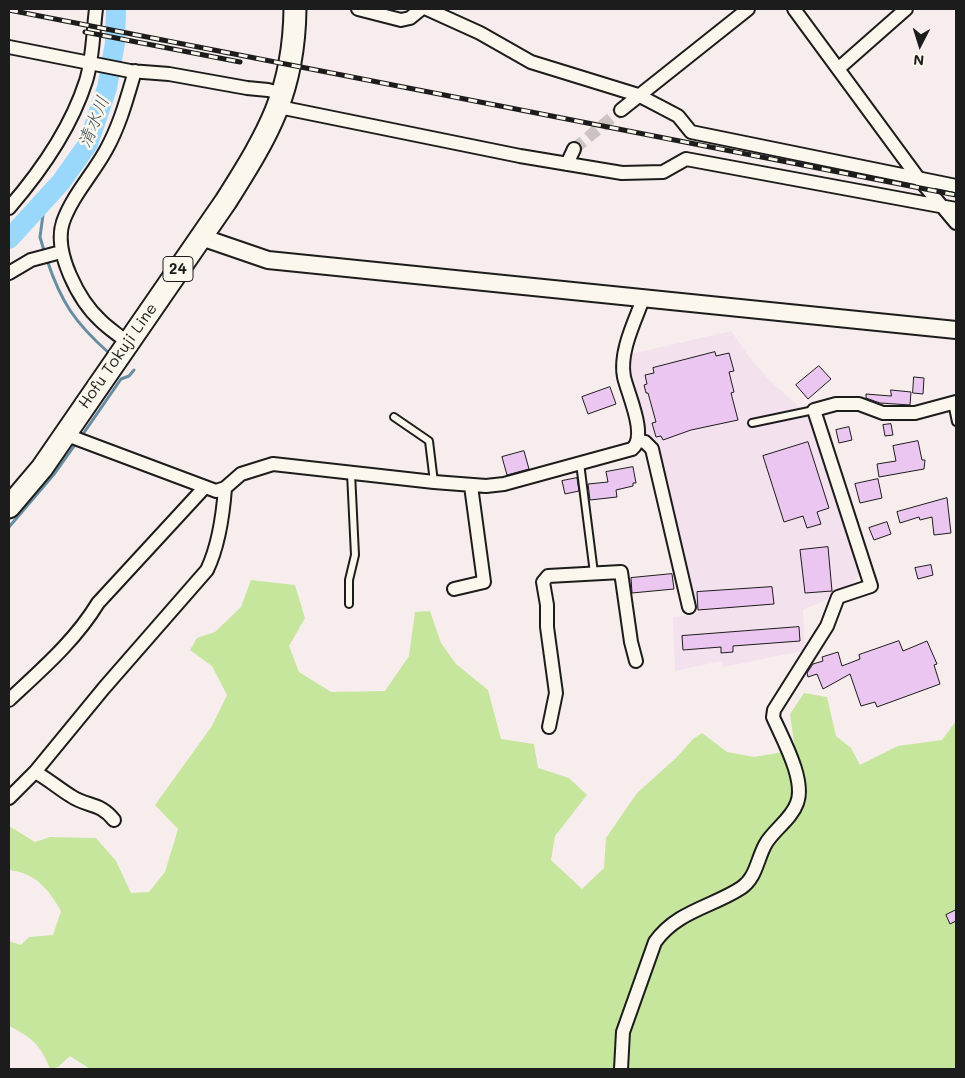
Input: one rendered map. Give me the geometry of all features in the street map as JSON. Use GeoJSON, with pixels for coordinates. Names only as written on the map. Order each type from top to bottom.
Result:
{"type":"FeatureCollection","features":[{"type":"Feature","properties":{"kind":"main road","name":"Hofu Tokuji Line"},"geometry":{"type":"LineString","coordinates":[[9,507],[42,468],[249,165],[282,101],[292,56],[295,9]]}},
{"type":"Feature","properties":{"kind":"street"},"geometry":{"type":"LineString","coordinates":[[9,208],[37,174],[69,122],[93,64],[96,9]]}},
{"type":"Feature","properties":{"kind":"street"},"geometry":{"type":"LineString","coordinates":[[358,9],[402,20],[410,18],[421,9]]}},
{"type":"Feature","properties":{"kind":"street"},"geometry":{"type":"LineString","coordinates":[[427,9],[480,33],[531,62],[638,95],[678,116],[691,132],[956,186]]}},
{"type":"Feature","properties":{"kind":"street"},"geometry":{"type":"LineString","coordinates":[[621,110],[748,9]]}},
{"type":"Feature","properties":{"kind":"street"},"geometry":{"type":"LineString","coordinates":[[794,9],[919,179],[956,223]]}},
{"type":"Feature","properties":{"kind":"street"},"geometry":{"type":"LineString","coordinates":[[839,68],[906,9]]}},
{"type":"Feature","properties":{"kind":"street"},"geometry":{"type":"LineString","coordinates":[[9,47],[132,71],[169,74],[268,90],[282,101],[567,164],[622,173],[663,172],[686,159],[956,209]]}},
{"type":"Feature","properties":{"kind":"street"},"geometry":{"type":"LineString","coordinates":[[128,342],[100,320],[88,306],[68,270],[62,252],[63,223],[106,150],[122,115],[132,71]]}},
{"type":"Feature","properties":{"kind":"street"},"geometry":{"type":"LineString","coordinates":[[567,164],[574,150]]}},
{"type":"Feature","properties":{"kind":"street"},"geometry":{"type":"LineString","coordinates":[[201,236],[268,260],[956,330]]}},
{"type":"Feature","properties":{"kind":"street"},"geometry":{"type":"LineString","coordinates":[[9,273],[30,260],[62,252]]}},
{"type":"Feature","properties":{"kind":"street"},"geometry":{"type":"LineString","coordinates":[[64,434],[204,488],[216,490],[225,488],[241,474],[273,464],[471,486],[504,484],[632,449],[639,441],[639,434],[624,375],[625,354],[643,299]]}},
{"type":"Feature","properties":{"kind":"street"},"geometry":{"type":"LineString","coordinates":[[621,1069],[623,1032],[655,942],[664,929],[690,912],[741,888],[751,879],[770,836],[798,804],[799,788],[796,772],[773,717],[774,710],[827,626],[838,597],[871,586],[814,410],[836,404],[859,404],[883,412],[916,413],[954,402]]}},
{"type":"Feature","properties":{"kind":"street"},"geometry":{"type":"LineString","coordinates":[[639,441],[645,442],[652,449],[689,607]]}},
{"type":"Feature","properties":{"kind":"street"},"geometry":{"type":"LineString","coordinates":[[454,589],[484,582],[471,486]]}},
{"type":"Feature","properties":{"kind":"street"},"geometry":{"type":"LineString","coordinates":[[9,700],[48,664],[86,623],[98,603],[204,488]]}},
{"type":"Feature","properties":{"kind":"street"},"geometry":{"type":"LineString","coordinates":[[9,798],[35,772],[104,688],[207,570],[218,534],[225,488]]}},
{"type":"Feature","properties":{"kind":"street"},"geometry":{"type":"LineString","coordinates":[[549,727],[556,693],[547,627],[548,605],[544,582],[548,576],[621,572],[631,642],[636,661]]}},
{"type":"Feature","properties":{"kind":"street"},"geometry":{"type":"LineString","coordinates":[[35,772],[58,785],[72,797],[102,807],[114,820]]}},
{"type":"Feature","properties":{"kind":"lane"},"geometry":{"type":"LineString","coordinates":[[954,402],[956,422]]}},
{"type":"Feature","properties":{"kind":"lane"},"geometry":{"type":"LineString","coordinates":[[752,423],[814,410]]}},
{"type":"Feature","properties":{"kind":"lane"},"geometry":{"type":"LineString","coordinates":[[394,417],[429,441],[434,482]]}},
{"type":"Feature","properties":{"kind":"lane"},"geometry":{"type":"LineString","coordinates":[[580,463],[594,573]]}},
{"type":"Feature","properties":{"kind":"lane"},"geometry":{"type":"LineString","coordinates":[[349,604],[349,580],[355,555],[351,473]]}},
{"type":"Feature","properties":{"kind":"shaded area"},"geometry":{"type":"Polygon","coordinates":[[[731,331],[750,358],[772,383],[810,416],[860,573],[850,589],[803,610],[805,647],[802,651],[724,667],[722,661],[675,671],[673,617],[695,615],[657,442],[645,437],[630,372],[631,354],[731,331]]]}},
{"type":"Feature","properties":{"kind":"green space"},"geometry":{"type":"Polygon","coordinates":[[[251,580],[295,585],[305,618],[289,646],[299,672],[331,692],[385,691],[409,656],[415,612],[430,611],[441,643],[456,664],[488,690],[501,739],[534,744],[538,768],[569,778],[587,795],[555,836],[551,860],[582,889],[604,868],[606,838],[637,793],[676,758],[693,739],[702,733],[727,752],[754,757],[795,750],[790,714],[804,693],[827,697],[836,736],[851,748],[860,765],[898,746],[942,740],[956,721],[956,1069],[90,1069],[70,1056],[58,1067],[50,1069],[39,1048],[29,1038],[9,1026],[9,941],[21,945],[29,937],[53,935],[61,911],[46,889],[34,878],[9,870],[9,826],[35,842],[50,837],[96,838],[116,861],[131,893],[149,892],[165,872],[178,829],[155,805],[212,726],[227,695],[212,666],[190,650],[197,638],[215,632],[241,607],[251,580]]]}},
{"type":"Feature","properties":{"kind":"building"},"geometry":{"type":"Polygon","coordinates":[[[715,352],[716,356],[729,353],[734,371],[729,372],[734,392],[731,393],[738,420],[691,430],[663,440],[661,436],[656,437],[652,423],[656,422],[644,385],[647,384],[645,375],[654,373],[653,368],[715,352]]]}},
{"type":"Feature","properties":{"kind":"building"},"geometry":{"type":"Polygon","coordinates":[[[819,366],[831,379],[808,399],[796,385],[819,366]]]}},
{"type":"Feature","properties":{"kind":"building"},"geometry":{"type":"Polygon","coordinates":[[[914,377],[924,378],[923,394],[913,393],[914,377]]]}},
{"type":"Feature","properties":{"kind":"building"},"geometry":{"type":"Polygon","coordinates":[[[610,387],[616,404],[588,414],[582,397],[610,387]]]}},
{"type":"Feature","properties":{"kind":"building"},"geometry":{"type":"Polygon","coordinates":[[[891,390],[911,392],[910,405],[880,403],[866,398],[866,394],[891,396],[891,390]]]}},
{"type":"Feature","properties":{"kind":"building"},"geometry":{"type":"Polygon","coordinates":[[[891,424],[893,435],[885,436],[883,425],[891,424]]]}},
{"type":"Feature","properties":{"kind":"building"},"geometry":{"type":"Polygon","coordinates":[[[849,427],[852,440],[839,443],[836,430],[849,427]]]}},
{"type":"Feature","properties":{"kind":"building"},"geometry":{"type":"Polygon","coordinates":[[[918,441],[922,460],[925,460],[924,469],[879,477],[877,464],[896,461],[893,446],[918,441]]]}},
{"type":"Feature","properties":{"kind":"building"},"geometry":{"type":"Polygon","coordinates":[[[808,442],[829,508],[817,512],[821,524],[807,528],[803,516],[784,522],[763,456],[808,442]]]}},
{"type":"Feature","properties":{"kind":"building"},"geometry":{"type":"Polygon","coordinates":[[[524,451],[529,469],[507,475],[502,457],[524,451]]]}},
{"type":"Feature","properties":{"kind":"building"},"geometry":{"type":"Polygon","coordinates":[[[633,467],[636,483],[633,483],[633,486],[616,490],[617,497],[590,500],[588,484],[608,482],[606,472],[633,467]]]}},
{"type":"Feature","properties":{"kind":"building"},"geometry":{"type":"Polygon","coordinates":[[[577,478],[579,491],[565,494],[562,481],[577,478]]]}},
{"type":"Feature","properties":{"kind":"building"},"geometry":{"type":"Polygon","coordinates":[[[878,479],[882,498],[860,503],[855,484],[878,479]]]}},
{"type":"Feature","properties":{"kind":"building"},"geometry":{"type":"Polygon","coordinates":[[[947,498],[951,533],[934,535],[932,517],[920,520],[919,517],[900,523],[897,512],[947,498]]]}},
{"type":"Feature","properties":{"kind":"building"},"geometry":{"type":"Polygon","coordinates":[[[887,522],[891,534],[874,540],[869,528],[887,522]]]}},
{"type":"Feature","properties":{"kind":"building"},"geometry":{"type":"Polygon","coordinates":[[[828,547],[832,591],[805,593],[800,550],[828,547]]]}},
{"type":"Feature","properties":{"kind":"building"},"geometry":{"type":"Polygon","coordinates":[[[931,565],[933,575],[918,579],[915,568],[931,565]]]}},
{"type":"Feature","properties":{"kind":"building"},"geometry":{"type":"Polygon","coordinates":[[[672,574],[674,589],[632,593],[631,578],[672,574]]]}},
{"type":"Feature","properties":{"kind":"building"},"geometry":{"type":"Polygon","coordinates":[[[772,587],[774,604],[698,610],[697,592],[772,587]]]}},
{"type":"Feature","properties":{"kind":"building"},"geometry":{"type":"Polygon","coordinates":[[[799,627],[800,641],[733,646],[733,652],[721,653],[721,647],[683,650],[682,636],[799,627]]]}},
{"type":"Feature","properties":{"kind":"building"},"geometry":{"type":"Polygon","coordinates":[[[899,641],[903,651],[927,641],[937,664],[934,665],[940,684],[877,707],[875,702],[861,706],[850,674],[823,689],[817,674],[808,677],[807,673],[813,664],[823,661],[822,657],[838,652],[842,666],[860,659],[859,655],[899,641]]]}},
{"type":"Feature","properties":{"kind":"building"},"geometry":{"type":"Polygon","coordinates":[[[956,910],[956,921],[950,924],[946,915],[956,910]]]}},
{"type":"Feature","properties":{"kind":"waterway","name":"清水川"},"geometry":{"type":"LineString","coordinates":[[9,239],[61,182],[88,144],[107,88],[115,43],[116,9]]}},
{"type":"Feature","properties":{"kind":"waterway"},"geometry":{"type":"LineString","coordinates":[[45,200],[40,237],[45,254]]}},
{"type":"Feature","properties":{"kind":"waterway"},"geometry":{"type":"LineString","coordinates":[[47,260],[52,275],[70,311],[87,332],[109,353]]}},
{"type":"Feature","properties":{"kind":"waterway"},"geometry":{"type":"LineString","coordinates":[[81,437],[121,379],[129,376],[134,370]]}},
{"type":"Feature","properties":{"kind":"waterway"},"geometry":{"type":"LineString","coordinates":[[9,527],[55,473],[77,442]]}},
{"type":"Feature","properties":{"kind":"tunnel"},"geometry":{"type":"LineString","coordinates":[[574,149],[621,110]]}},
{"type":"Feature","properties":{"kind":"railway"},"geometry":{"type":"LineString","coordinates":[[9,10],[956,195]]}},
{"type":"Feature","properties":{"kind":"railway"},"geometry":{"type":"LineString","coordinates":[[85,32],[240,62]]}}]}
